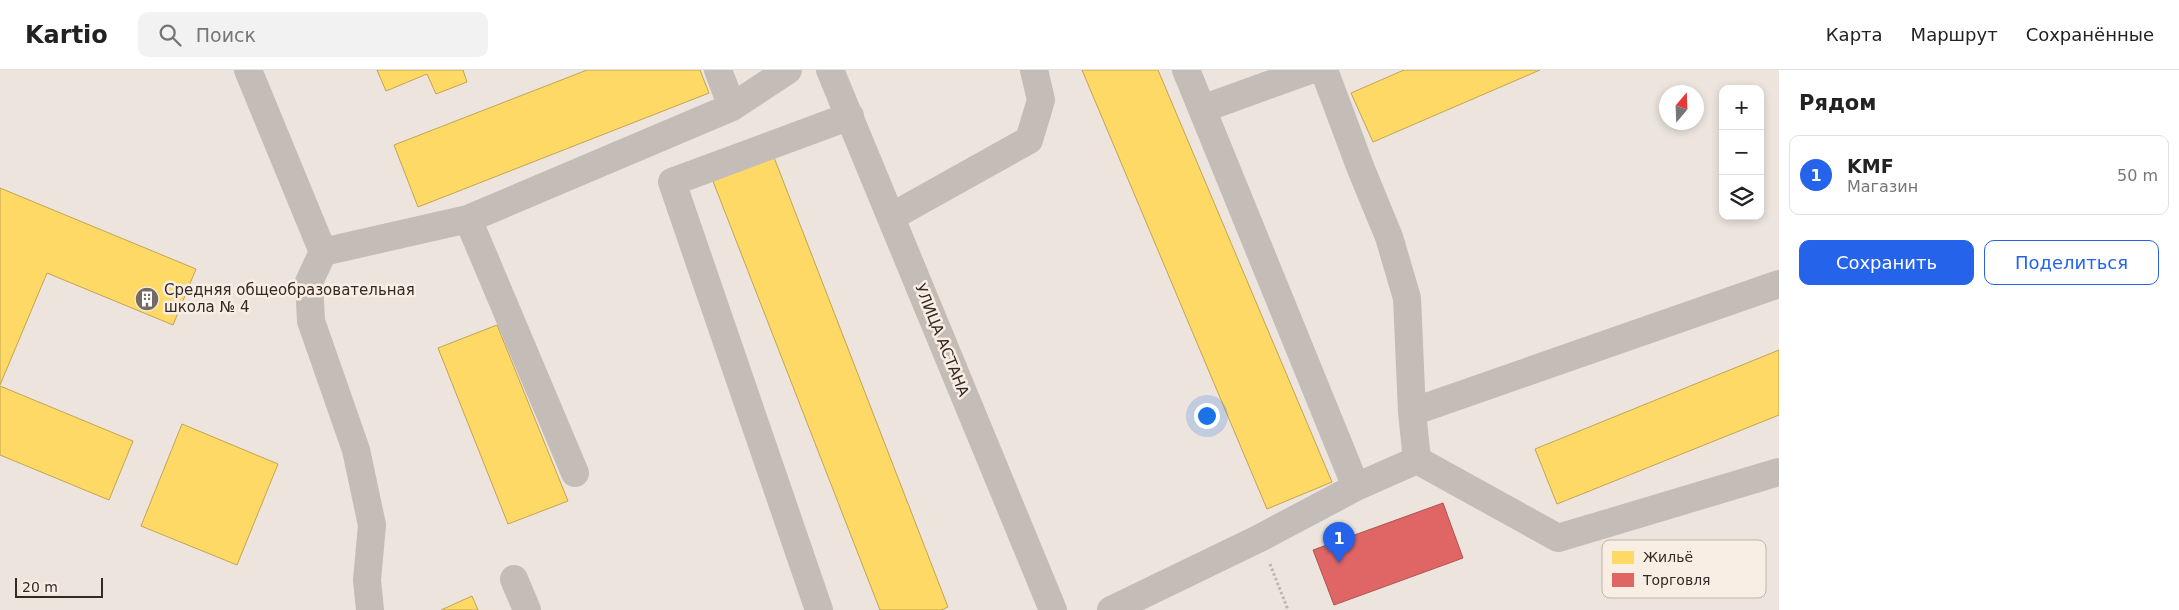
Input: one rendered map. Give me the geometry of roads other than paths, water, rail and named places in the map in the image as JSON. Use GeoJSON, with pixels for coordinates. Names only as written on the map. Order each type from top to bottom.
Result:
{"type":"FeatureCollection","features":[{"type":"Feature","properties":{"kind":"street"},"geometry":{"type":"LineString","coordinates":[[248,70],[323,252],[309,282],[311,321],[356,450],[372,525],[368,580],[370,610]]}},
{"type":"Feature","properties":{"kind":"street"},"geometry":{"type":"LineString","coordinates":[[718,70],[732,107]]}},
{"type":"Feature","properties":{"kind":"street"},"geometry":{"type":"LineString","coordinates":[[323,252],[468,219],[732,107],[788,70]]}},
{"type":"Feature","properties":{"kind":"street","name":"УЛИЦА АСТАНА"},"geometry":{"type":"LineString","coordinates":[[830,70],[1053,610]]}},
{"type":"Feature","properties":{"kind":"street"},"geometry":{"type":"LineString","coordinates":[[892,218],[1029,140],[1041,100],[1034,70]]}},
{"type":"Feature","properties":{"kind":"street"},"geometry":{"type":"LineString","coordinates":[[1186,70],[1356,486]]}},
{"type":"Feature","properties":{"kind":"street"},"geometry":{"type":"LineString","coordinates":[[1202,108],[1310,70]]}},
{"type":"Feature","properties":{"kind":"street"},"geometry":{"type":"LineString","coordinates":[[1324,70],[1361,169],[1390,237],[1407,298],[1412,412],[1417,460]]}},
{"type":"Feature","properties":{"kind":"street"},"geometry":{"type":"LineString","coordinates":[[819,610],[672,182],[850,116]]}},
{"type":"Feature","properties":{"kind":"street"},"geometry":{"type":"LineString","coordinates":[[468,219],[575,473]]}},
{"type":"Feature","properties":{"kind":"street"},"geometry":{"type":"LineString","coordinates":[[1412,412],[1779,284]]}},
{"type":"Feature","properties":{"kind":"street"},"geometry":{"type":"LineString","coordinates":[[1111,610],[1260,538],[1356,486],[1417,460]]}},
{"type":"Feature","properties":{"kind":"street"},"geometry":{"type":"LineString","coordinates":[[1417,460],[1558,538],[1779,472]]}},
{"type":"Feature","properties":{"kind":"street"},"geometry":{"type":"LineString","coordinates":[[514,579],[526,610]]}},
{"type":"Feature","properties":{"kind":"place","name":"Средняя общеобразовательная школа № 4"},"geometry":{"type":"Point","coordinates":[147,299]}},
{"type":"Feature","properties":{"kind":"place","name":"KMF"},"geometry":{"type":"Point","coordinates":[1339,563]}}]}
